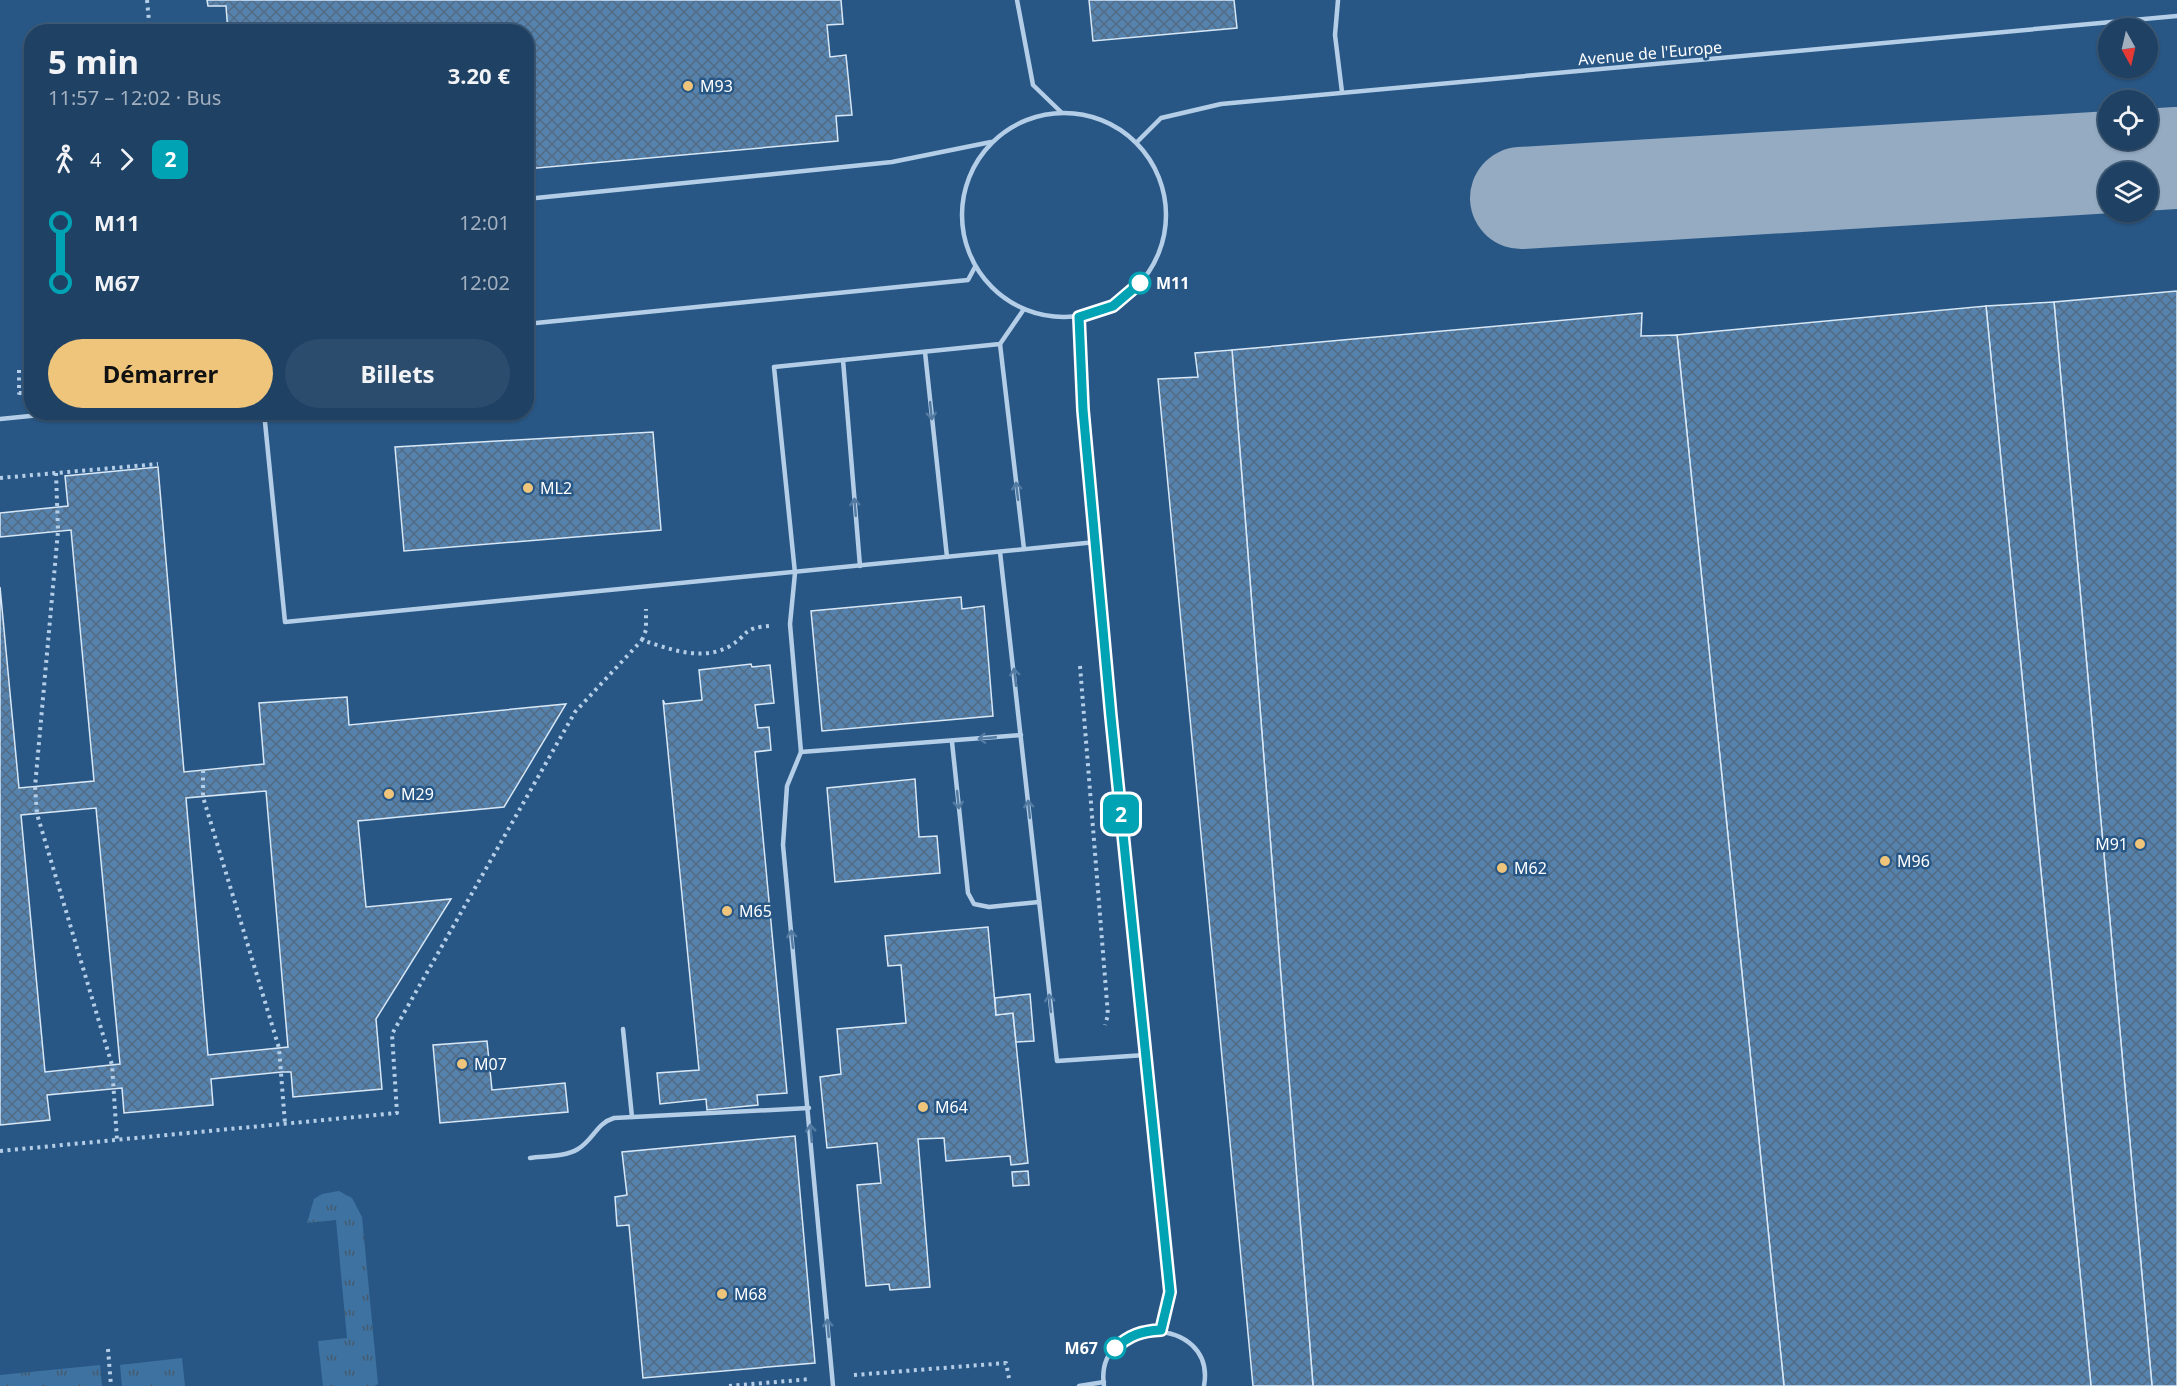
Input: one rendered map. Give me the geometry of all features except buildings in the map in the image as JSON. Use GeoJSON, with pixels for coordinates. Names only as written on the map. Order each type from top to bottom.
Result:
{"type":"FeatureCollection","features":[{"type":"Feature","properties":{"kind":"lane"},"geometry":{"type":"LineString","coordinates":[[1017,0],[1033,85],[1060,112]]}},
{"type":"Feature","properties":{"kind":"lane"},"geometry":{"type":"LineString","coordinates":[[1338,0],[1335,35],[1342,92]]}},
{"type":"Feature","properties":{"kind":"lane","name":"Avenue de l'Europe"},"geometry":{"type":"LineString","coordinates":[[1137,142],[1161,118],[1221,104],[2177,16]]}},
{"type":"Feature","properties":{"kind":"lane"},"geometry":{"type":"LineString","coordinates":[[1060,112],[1101,119],[1137,142],[1151,159],[1164,188],[1165,237],[1150,272],[1130,294],[1113,306],[1079,317],[1058,318],[1024,309],[1004,299],[975,267],[964,238],[962,201],[972,169],[991,142],[1024,120],[1060,112]]}},
{"type":"Feature","properties":{"kind":"lane"},"geometry":{"type":"LineString","coordinates":[[534,198],[892,162],[991,142]]}},
{"type":"Feature","properties":{"kind":"lane"},"geometry":{"type":"LineString","coordinates":[[534,323],[968,280],[975,267]]}},
{"type":"Feature","properties":{"kind":"lane"},"geometry":{"type":"LineString","coordinates":[[1024,309],[1000,344],[1024,549]]}},
{"type":"Feature","properties":{"kind":"lane"},"geometry":{"type":"LineString","coordinates":[[1079,317],[1083,410],[1095,542],[1170,1292],[1161,1330]]}},
{"type":"Feature","properties":{"kind":"lane"},"geometry":{"type":"LineString","coordinates":[[832,1386],[809,1108],[783,845],[787,786],[801,752],[790,624],[795,573],[774,367],[1000,344]]}},
{"type":"Feature","properties":{"kind":"lane"},"geometry":{"type":"LineString","coordinates":[[925,352],[947,557]]}},
{"type":"Feature","properties":{"kind":"lane"},"geometry":{"type":"LineString","coordinates":[[843,360],[860,566]]}},
{"type":"Feature","properties":{"kind":"lane"},"geometry":{"type":"LineString","coordinates":[[0,419],[24,417]]}},
{"type":"Feature","properties":{"kind":"lane"},"geometry":{"type":"LineString","coordinates":[[265,420],[285,622],[1095,542]]}},
{"type":"Feature","properties":{"kind":"lane"},"geometry":{"type":"LineString","coordinates":[[1000,552],[1057,1061],[1145,1055]]}},
{"type":"Feature","properties":{"kind":"lane"},"geometry":{"type":"LineString","coordinates":[[801,752],[1022,735]]}},
{"type":"Feature","properties":{"kind":"lane"},"geometry":{"type":"LineString","coordinates":[[952,742],[968,892],[974,904],[989,907],[1039,902]]}},
{"type":"Feature","properties":{"kind":"lane"},"geometry":{"type":"LineString","coordinates":[[623,1029],[632,1117]]}},
{"type":"Feature","properties":{"kind":"lane"},"geometry":{"type":"LineString","coordinates":[[530,1158],[566,1154],[578,1149],[607,1120],[809,1108]]}},
{"type":"Feature","properties":{"kind":"lane"},"geometry":{"type":"LineString","coordinates":[[1080,1386],[1104,1384],[1107,1363],[1115,1348],[1128,1337],[1144,1331],[1161,1330],[1178,1335],[1191,1346],[1204,1371],[1204,1386]]}},
{"type":"Feature","properties":{"kind":"path"},"geometry":{"type":"LineString","coordinates":[[147,0],[149,24]]}},
{"type":"Feature","properties":{"kind":"path"},"geometry":{"type":"LineString","coordinates":[[19,370],[20,393],[24,393]]}},
{"type":"Feature","properties":{"kind":"path"},"geometry":{"type":"LineString","coordinates":[[0,478],[158,464]]}},
{"type":"Feature","properties":{"kind":"path"},"geometry":{"type":"LineString","coordinates":[[56,473],[58,531],[34,787],[36,814],[112,1065],[117,1140]]}},
{"type":"Feature","properties":{"kind":"path"},"geometry":{"type":"LineString","coordinates":[[0,1151],[397,1113],[392,1034],[575,712],[642,640],[646,630],[646,586]]}},
{"type":"Feature","properties":{"kind":"path"},"geometry":{"type":"LineString","coordinates":[[642,640],[679,652],[709,653],[729,646],[751,627],[790,624]]}},
{"type":"Feature","properties":{"kind":"path"},"geometry":{"type":"LineString","coordinates":[[1080,666],[1108,1015],[1105,1025]]}},
{"type":"Feature","properties":{"kind":"path"},"geometry":{"type":"LineString","coordinates":[[203,770],[203,796],[279,1048],[285,1124]]}},
{"type":"Feature","properties":{"kind":"path"},"geometry":{"type":"LineString","coordinates":[[108,1349],[111,1386]]}},
{"type":"Feature","properties":{"kind":"path"},"geometry":{"type":"LineString","coordinates":[[729,1386],[1006,1363],[1009,1378]]}},
{"type":"Feature","properties":{"kind":"path"},"geometry":{"type":"LineString","coordinates":[[800,1380],[801,1386]]}},
{"type":"Feature","properties":{"kind":"green space"},"geometry":{"type":"Polygon","coordinates":[[[339,1191],[352,1198],[362,1217],[378,1384],[374,1386],[323,1386],[318,1341],[347,1338],[336,1220],[307,1223],[314,1199],[322,1194],[339,1191]]]}},
{"type":"Feature","properties":{"kind":"green space"},"geometry":{"type":"Polygon","coordinates":[[[182,1358],[185,1386],[122,1386],[120,1365],[182,1358]]]}},
{"type":"Feature","properties":{"kind":"green space"},"geometry":{"type":"Polygon","coordinates":[[[100,1365],[102,1386],[0,1386],[0,1375],[100,1365]]]}},
{"type":"Feature","properties":{"kind":"taxiway"},"geometry":{"type":"LineString","coordinates":[[1521,198],[2177,158]]}},
{"type":"Feature","properties":{"kind":"bus line","name":"2"},"geometry":{"type":"LineString","coordinates":[[1115,1348],[1128,1337],[1144,1331],[1161,1330],[1170,1292],[1111,717],[1083,410],[1079,317],[1113,306],[1130,294],[1140,283]]}},
{"type":"Feature","properties":{"kind":"place","name":"M93"},"geometry":{"type":"Point","coordinates":[688,86]}},
{"type":"Feature","properties":{"kind":"place","name":"M11"},"geometry":{"type":"Point","coordinates":[1140,283]}},
{"type":"Feature","properties":{"kind":"place","name":"ML2"},"geometry":{"type":"Point","coordinates":[528,488]}},
{"type":"Feature","properties":{"kind":"place","name":"M29"},"geometry":{"type":"Point","coordinates":[389,794]}},
{"type":"Feature","properties":{"kind":"place","name":"M91"},"geometry":{"type":"Point","coordinates":[2140,844]}},
{"type":"Feature","properties":{"kind":"place","name":"M96"},"geometry":{"type":"Point","coordinates":[1885,861]}},
{"type":"Feature","properties":{"kind":"place","name":"M62"},"geometry":{"type":"Point","coordinates":[1502,868]}},
{"type":"Feature","properties":{"kind":"place","name":"M65"},"geometry":{"type":"Point","coordinates":[727,911]}},
{"type":"Feature","properties":{"kind":"place","name":"M07"},"geometry":{"type":"Point","coordinates":[462,1064]}},
{"type":"Feature","properties":{"kind":"place","name":"M64"},"geometry":{"type":"Point","coordinates":[923,1107]}},
{"type":"Feature","properties":{"kind":"place","name":"M68"},"geometry":{"type":"Point","coordinates":[722,1294]}},
{"type":"Feature","properties":{"kind":"place","name":"M67"},"geometry":{"type":"Point","coordinates":[1115,1348]}}]}
